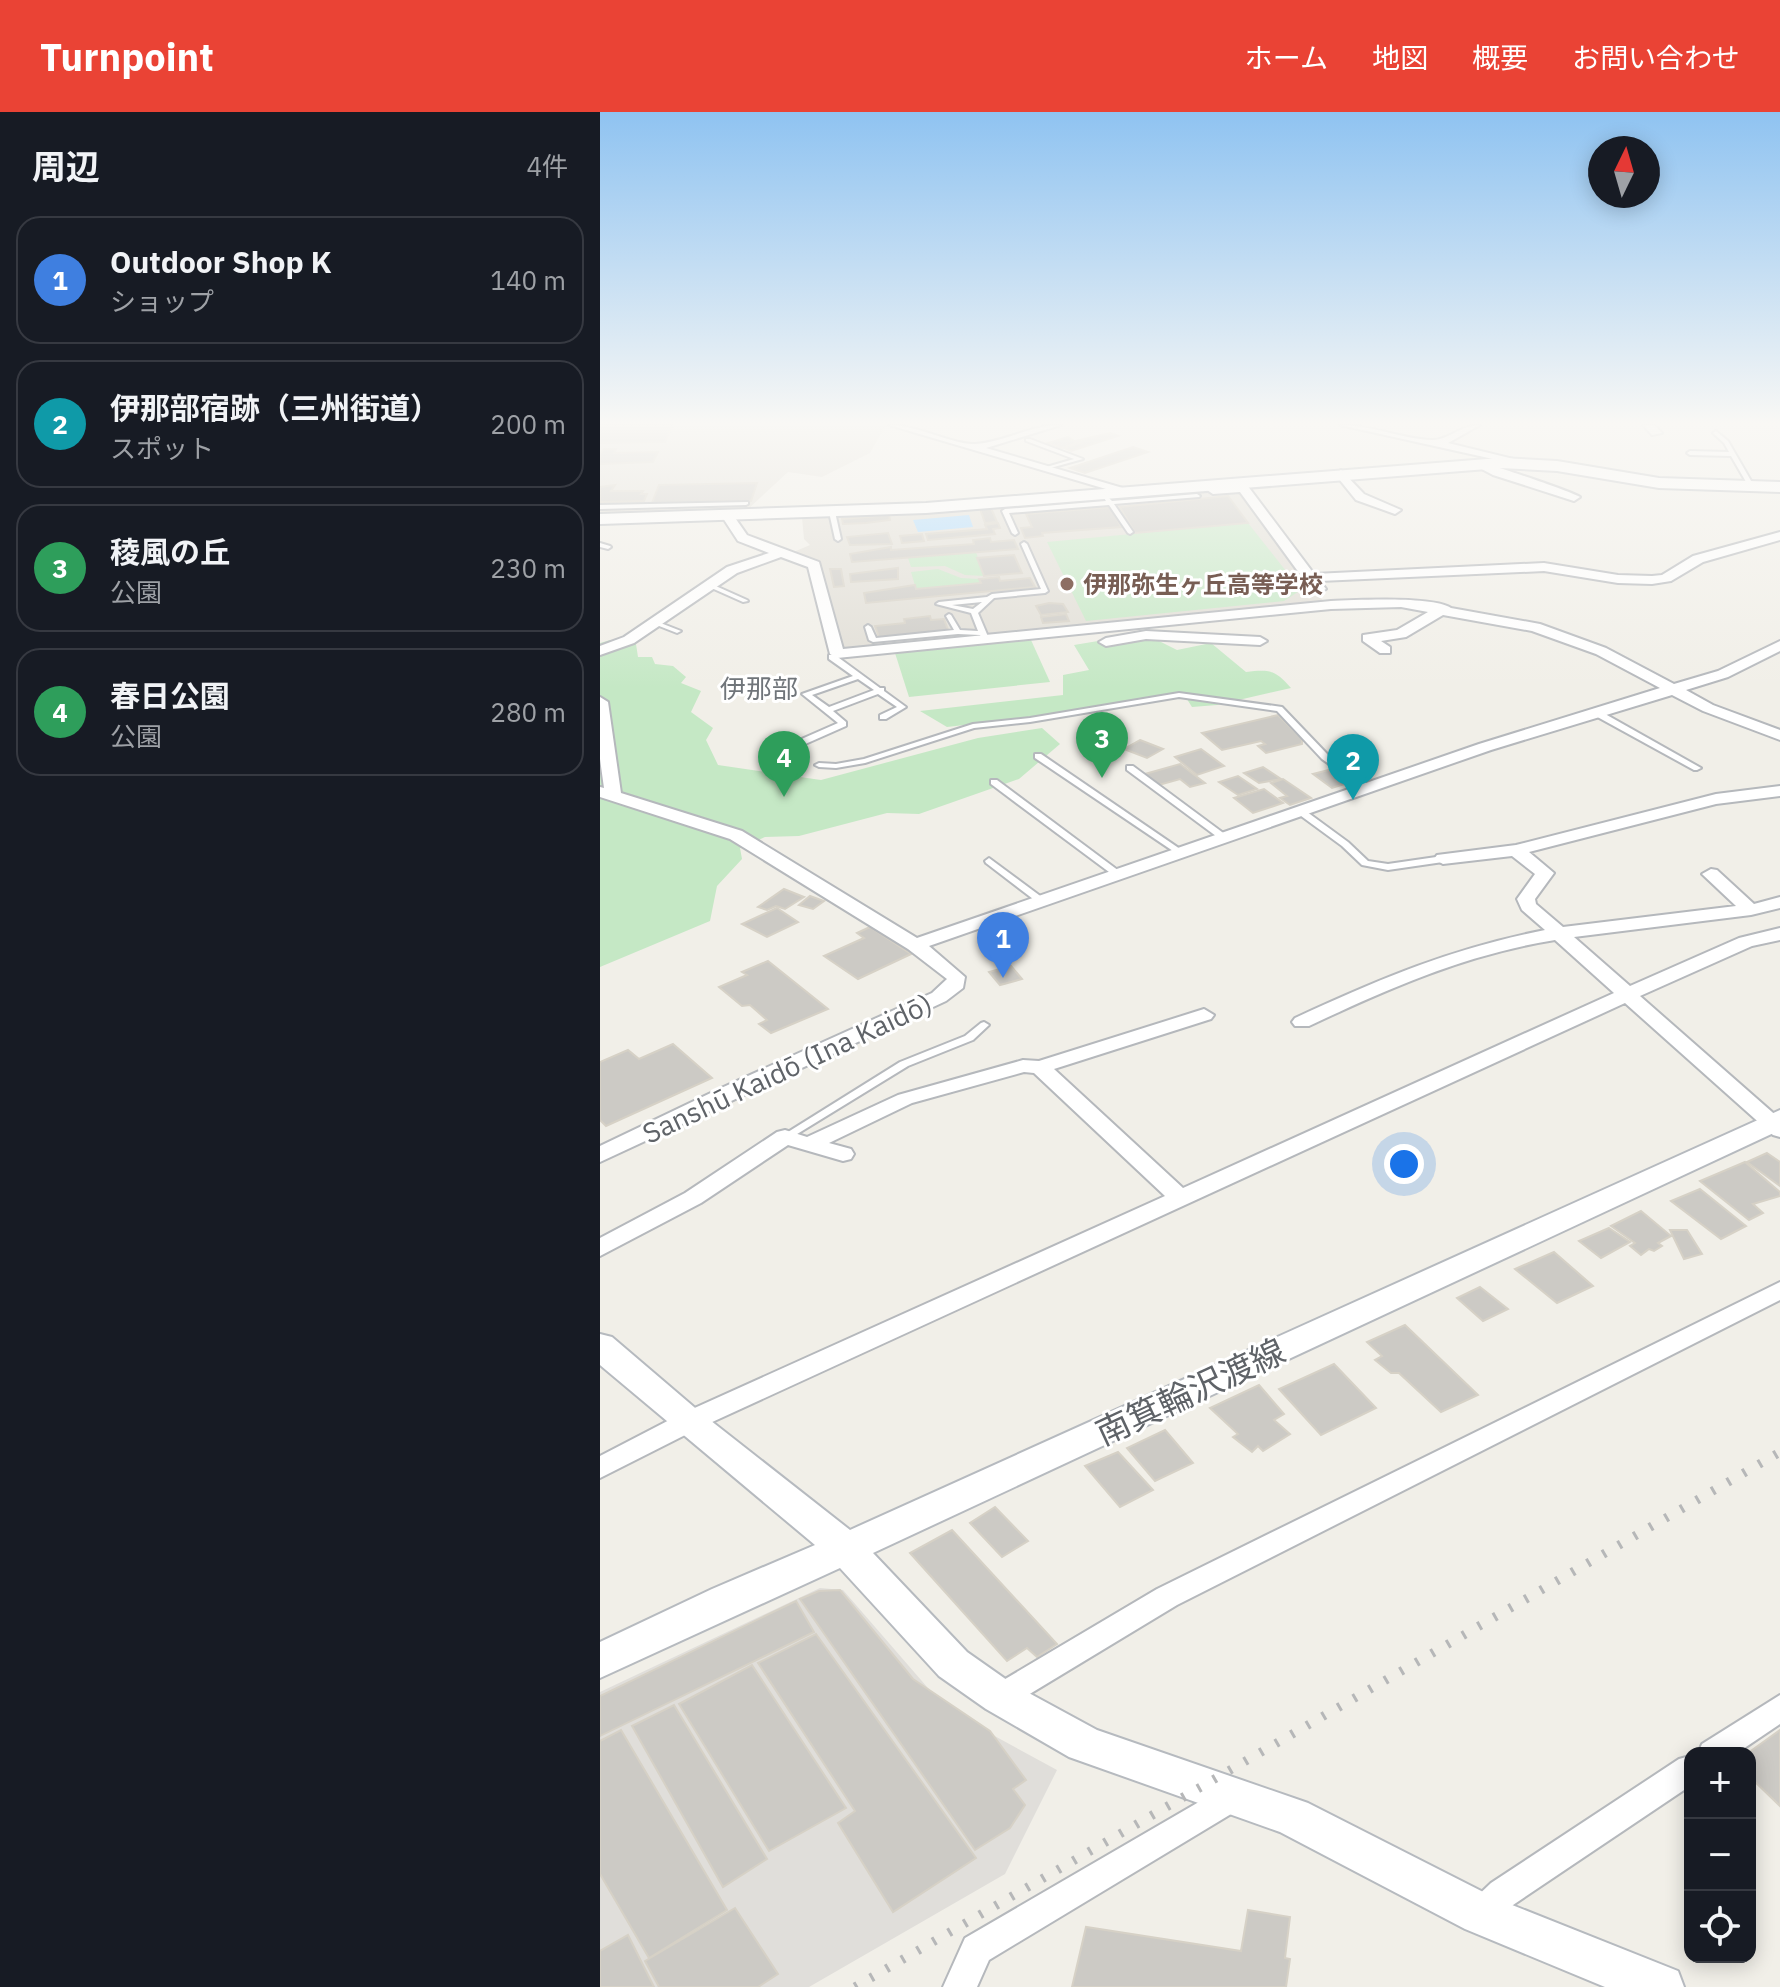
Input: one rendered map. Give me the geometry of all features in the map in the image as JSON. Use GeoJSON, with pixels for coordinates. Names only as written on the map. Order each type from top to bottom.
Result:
{"type":"FeatureCollection","features":[{"type":"Feature","properties":{"kind":"main road"},"geometry":{"type":"LineString","coordinates":[[600,519],[623,512]]}},
{"type":"Feature","properties":{"kind":"main road"},"geometry":{"type":"LineString","coordinates":[[642,512],[727,515],[814,512]]}},
{"type":"Feature","properties":{"kind":"main road","name":"南箕輪沢渡線"},"geometry":{"type":"LineString","coordinates":[[600,1661],[726,1600],[846,1549],[1777,1124]]}},
{"type":"Feature","properties":{"kind":"main road"},"geometry":{"type":"LineString","coordinates":[[600,1346],[688,1422],[846,1549],[953,1664],[1000,1697],[1084,1744],[1293,1817],[1481,1914],[1661,1987]]}},
{"type":"Feature","properties":{"kind":"street"},"geometry":{"type":"LineString","coordinates":[[1261,512],[1331,605]]}},
{"type":"Feature","properties":{"kind":"street"},"geometry":{"type":"LineString","coordinates":[[727,515],[742,538],[814,565],[834,656],[984,636],[1331,605],[1401,603],[1507,620],[1559,635],[1601,651],[1708,708],[1780,735]]}},
{"type":"Feature","properties":{"kind":"street"},"geometry":{"type":"LineString","coordinates":[[1310,578],[1544,567],[1618,579],[1652,580],[1666,578],[1698,559],[1780,536]]}},
{"type":"Feature","properties":{"kind":"street"},"geometry":{"type":"LineString","coordinates":[[600,651],[619,646],[732,570],[780,553]]}},
{"type":"Feature","properties":{"kind":"street"},"geometry":{"type":"LineString","coordinates":[[1385,650],[1368,638],[1401,634],[1444,608]]}},
{"type":"Feature","properties":{"kind":"street"},"geometry":{"type":"LineString","coordinates":[[1106,642],[1146,635],[1260,641]]}},
{"type":"Feature","properties":{"kind":"street","name":"Sanshū Kaidō (Ina Kaidō)"},"geometry":{"type":"LineString","coordinates":[[915,945],[1179,851],[1595,712],[1723,674],[1780,645]]}},
{"type":"Feature","properties":{"kind":"street"},"geometry":{"type":"LineString","coordinates":[[600,702],[606,794],[736,835],[915,945]]}},
{"type":"Feature","properties":{"kind":"street"},"geometry":{"type":"LineString","coordinates":[[1443,859],[1516,850],[1716,799],[1780,791]]}},
{"type":"Feature","properties":{"kind":"street"},"geometry":{"type":"LineString","coordinates":[[1516,850],[1545,873],[1526,899],[1528,906],[1777,1124]]}},
{"type":"Feature","properties":{"kind":"street"},"geometry":{"type":"LineString","coordinates":[[1711,874],[1751,910]]}},
{"type":"Feature","properties":{"kind":"street"},"geometry":{"type":"LineString","coordinates":[[1302,1022],[1395,978],[1478,950],[1561,935],[1751,910],[1780,902]]}},
{"type":"Feature","properties":{"kind":"street"},"geometry":{"type":"LineString","coordinates":[[600,1468],[688,1422],[1628,994],[1746,942],[1780,934]]}},
{"type":"Feature","properties":{"kind":"street","name":"Sanshū Kaidō (Ina Kaidō)"},"geometry":{"type":"LineString","coordinates":[[600,1155],[726,1093],[949,991],[956,984],[956,977],[915,945]]}},
{"type":"Feature","properties":{"kind":"street"},"geometry":{"type":"LineString","coordinates":[[811,1143],[905,1099],[1023,1066],[1040,1067],[1204,1015]]}},
{"type":"Feature","properties":{"kind":"street"},"geometry":{"type":"LineString","coordinates":[[1040,1067],[1180,1198]]}},
{"type":"Feature","properties":{"kind":"street"},"geometry":{"type":"LineString","coordinates":[[600,1248],[693,1198],[785,1137],[843,1154]]}},
{"type":"Feature","properties":{"kind":"street"},"geometry":{"type":"LineString","coordinates":[[1000,1697],[1167,1597],[1780,1290]]}},
{"type":"Feature","properties":{"kind":"street"},"geometry":{"type":"LineString","coordinates":[[1722,1747],[1780,1708]]}},
{"type":"Feature","properties":{"kind":"street"},"geometry":{"type":"LineString","coordinates":[[1481,1914],[1502,1894],[1684,1773]]}},
{"type":"Feature","properties":{"kind":"street"},"geometry":{"type":"LineString","coordinates":[[960,1987],[977,1949],[1235,1795]]}},
{"type":"Feature","properties":{"kind":"lane"},"geometry":{"type":"LineString","coordinates":[[832,512],[838,539]]}},
{"type":"Feature","properties":{"kind":"lane"},"geometry":{"type":"LineString","coordinates":[[1006,512],[1015,533]]}},
{"type":"Feature","properties":{"kind":"lane"},"geometry":{"type":"LineString","coordinates":[[1117,512],[1130,532]]}},
{"type":"Feature","properties":{"kind":"lane"},"geometry":{"type":"LineString","coordinates":[[975,612],[939,604],[1045,591],[1024,544]]}},
{"type":"Feature","properties":{"kind":"lane"},"geometry":{"type":"LineString","coordinates":[[709,585],[745,601]]}},
{"type":"Feature","properties":{"kind":"lane"},"geometry":{"type":"LineString","coordinates":[[975,612],[988,599]]}},
{"type":"Feature","properties":{"kind":"lane"},"geometry":{"type":"LineString","coordinates":[[868,627],[873,640],[958,632],[984,636],[975,612]]}},
{"type":"Feature","properties":{"kind":"lane"},"geometry":{"type":"LineString","coordinates":[[949,616],[952,627],[958,632]]}},
{"type":"Feature","properties":{"kind":"lane"},"geometry":{"type":"LineString","coordinates":[[656,623],[677,631]]}},
{"type":"Feature","properties":{"kind":"lane"},"geometry":{"type":"LineString","coordinates":[[834,656],[857,677],[881,690],[902,707],[883,717]]}},
{"type":"Feature","properties":{"kind":"lane"},"geometry":{"type":"LineString","coordinates":[[800,743],[843,724],[806,694],[857,677]]}},
{"type":"Feature","properties":{"kind":"lane"},"geometry":{"type":"LineString","coordinates":[[828,710],[881,690]]}},
{"type":"Feature","properties":{"kind":"lane"},"geometry":{"type":"LineString","coordinates":[[819,765],[836,766],[865,761],[973,726],[1030,720],[1179,695],[1279,709],[1325,757],[1369,788]]}},
{"type":"Feature","properties":{"kind":"lane"},"geometry":{"type":"LineString","coordinates":[[1595,712],[1697,768]]}},
{"type":"Feature","properties":{"kind":"lane"},"geometry":{"type":"LineString","coordinates":[[1038,756],[1179,851]]}},
{"type":"Feature","properties":{"kind":"lane"},"geometry":{"type":"LineString","coordinates":[[1130,768],[1223,837]]}},
{"type":"Feature","properties":{"kind":"lane"},"geometry":{"type":"LineString","coordinates":[[994,782],[1116,873]]}},
{"type":"Feature","properties":{"kind":"lane"},"geometry":{"type":"LineString","coordinates":[[1300,811],[1365,863],[1388,867],[1443,859]]}},
{"type":"Feature","properties":{"kind":"lane"},"geometry":{"type":"LineString","coordinates":[[989,861],[1040,900]]}},
{"type":"Feature","properties":{"kind":"lane"},"geometry":{"type":"LineString","coordinates":[[785,1137],[904,1064],[969,1038],[984,1025]]}},
{"type":"Feature","properties":{"kind":"shaded area"},"geometry":{"type":"Polygon","coordinates":[[[600,512],[674,512],[600,515],[600,512]]]}},
{"type":"Feature","properties":{"kind":"shaded area","name":"伊那弥生ヶ丘高等学校"},"geometry":{"type":"Polygon","coordinates":[[[919,512],[1258,512],[1323,601],[863,650],[842,647],[820,567],[789,554],[810,545],[804,539],[802,517],[919,512]]]}},
{"type":"Feature","properties":{"kind":"shaded area"},"geometry":{"type":"Polygon","coordinates":[[[820,1588],[843,1590],[947,1710],[1057,1770],[1005,1874],[809,1987],[600,1987],[600,1692],[820,1588]]]}},
{"type":"Feature","properties":{"kind":"green space"},"geometry":{"type":"Polygon","coordinates":[[[1248,523],[1301,590],[1284,601],[1086,621],[1047,542],[1248,523]]]}},
{"type":"Feature","properties":{"kind":"green space"},"geometry":{"type":"Polygon","coordinates":[[[976,552],[984,576],[965,575],[945,566],[911,567],[908,558],[976,552]]]}},
{"type":"Feature","properties":{"kind":"green space"},"geometry":{"type":"Polygon","coordinates":[[[938,569],[961,578],[979,579],[981,583],[916,589],[911,572],[938,569]]]}},
{"type":"Feature","properties":{"kind":"green space"},"geometry":{"type":"Polygon","coordinates":[[[1153,638],[1177,650],[1211,643],[1246,672],[1272,672],[1291,688],[1217,705],[1192,707],[1183,693],[947,727],[920,711],[1063,695],[1063,675],[1089,670],[1074,645],[1098,641],[1108,647],[1153,638]]]}},
{"type":"Feature","properties":{"kind":"green space"},"geometry":{"type":"Polygon","coordinates":[[[610,640],[636,644],[638,657],[652,657],[655,664],[673,666],[686,677],[681,683],[701,691],[691,712],[713,728],[706,740],[718,765],[821,780],[978,738],[1042,728],[1060,744],[1019,779],[919,814],[887,813],[799,836],[765,837],[740,848],[742,859],[717,886],[710,921],[600,967],[600,643],[610,640]]]}},
{"type":"Feature","properties":{"kind":"green space"},"geometry":{"type":"Polygon","coordinates":[[[1031,640],[1050,682],[909,697],[895,653],[1031,640]]]}},
{"type":"Feature","properties":{"kind":"water"},"geometry":{"type":"Polygon","coordinates":[[[969,515],[973,527],[918,532],[913,520],[969,515]]]}},
{"type":"Feature","properties":{"kind":"building"},"geometry":{"type":"Polygon","coordinates":[[[981,512],[993,512],[997,522],[985,523],[981,512]]]}},
{"type":"Feature","properties":{"kind":"building"},"geometry":{"type":"Polygon","coordinates":[[[1114,512],[1121,527],[1042,533],[1043,536],[1025,538],[1021,528],[1032,527],[1026,514],[1114,512]]]}},
{"type":"Feature","properties":{"kind":"building"},"geometry":{"type":"Polygon","coordinates":[[[1123,512],[1240,512],[1248,523],[1135,533],[1123,512]]]}},
{"type":"Feature","properties":{"kind":"building"},"geometry":{"type":"Polygon","coordinates":[[[889,515],[890,520],[866,523],[843,524],[842,519],[889,515]]]}},
{"type":"Feature","properties":{"kind":"building"},"geometry":{"type":"Polygon","coordinates":[[[998,523],[1000,528],[993,529],[995,534],[928,540],[926,534],[987,529],[985,525],[998,523]]]}},
{"type":"Feature","properties":{"kind":"building"},"geometry":{"type":"Polygon","coordinates":[[[888,533],[892,544],[850,545],[847,537],[888,533]]]}},
{"type":"Feature","properties":{"kind":"building"},"geometry":{"type":"Polygon","coordinates":[[[922,534],[924,541],[902,543],[900,536],[922,534]]]}},
{"type":"Feature","properties":{"kind":"building"},"geometry":{"type":"Polygon","coordinates":[[[990,538],[991,542],[1014,540],[1018,549],[852,562],[850,554],[891,547],[891,550],[974,544],[973,540],[990,538]]]}},
{"type":"Feature","properties":{"kind":"building"},"geometry":{"type":"Polygon","coordinates":[[[1014,555],[1022,573],[984,576],[977,558],[1014,555]]]}},
{"type":"Feature","properties":{"kind":"building"},"geometry":{"type":"Polygon","coordinates":[[[898,568],[898,579],[851,582],[850,574],[898,568]]]}},
{"type":"Feature","properties":{"kind":"building"},"geometry":{"type":"Polygon","coordinates":[[[830,569],[841,569],[844,586],[834,587],[830,569]]]}},
{"type":"Feature","properties":{"kind":"building"},"geometry":{"type":"Polygon","coordinates":[[[999,577],[1000,581],[1030,578],[1035,587],[866,603],[864,593],[915,585],[916,589],[981,583],[979,579],[999,577]]]}},
{"type":"Feature","properties":{"kind":"building"},"geometry":{"type":"Polygon","coordinates":[[[1063,604],[1068,612],[1041,615],[1036,606],[1063,604]]]}},
{"type":"Feature","properties":{"kind":"building"},"geometry":{"type":"Polygon","coordinates":[[[1066,614],[1069,621],[1043,623],[1041,617],[1066,614]]]}},
{"type":"Feature","properties":{"kind":"building"},"geometry":{"type":"Polygon","coordinates":[[[930,616],[931,620],[944,619],[948,630],[879,637],[875,626],[905,623],[904,619],[930,616]]]}},
{"type":"Feature","properties":{"kind":"building"},"geometry":{"type":"Polygon","coordinates":[[[1278,715],[1302,739],[1302,744],[1266,753],[1258,746],[1265,744],[1261,741],[1222,750],[1202,733],[1278,715]]]}},
{"type":"Feature","properties":{"kind":"building"},"geometry":{"type":"Polygon","coordinates":[[[1140,740],[1163,749],[1147,758],[1124,749],[1140,740]]]}},
{"type":"Feature","properties":{"kind":"building"},"geometry":{"type":"Polygon","coordinates":[[[1201,749],[1224,766],[1197,775],[1175,757],[1201,749]]]}},
{"type":"Feature","properties":{"kind":"building"},"geometry":{"type":"Polygon","coordinates":[[[1180,764],[1205,783],[1190,787],[1180,779],[1159,785],[1145,774],[1180,764]]]}},
{"type":"Feature","properties":{"kind":"building"},"geometry":{"type":"Polygon","coordinates":[[[1263,767],[1281,779],[1259,783],[1244,773],[1263,767]]]}},
{"type":"Feature","properties":{"kind":"building"},"geometry":{"type":"Polygon","coordinates":[[[1336,768],[1355,781],[1332,788],[1313,774],[1336,768]]]}},
{"type":"Feature","properties":{"kind":"building"},"geometry":{"type":"Polygon","coordinates":[[[1238,776],[1257,789],[1238,795],[1219,782],[1238,776]]]}},
{"type":"Feature","properties":{"kind":"building"},"geometry":{"type":"Polygon","coordinates":[[[1283,779],[1311,798],[1290,805],[1280,798],[1287,796],[1271,783],[1283,779]]]}},
{"type":"Feature","properties":{"kind":"building"},"geometry":{"type":"Polygon","coordinates":[[[1264,789],[1283,803],[1253,813],[1234,798],[1264,789]]]}},
{"type":"Feature","properties":{"kind":"building"},"geometry":{"type":"Polygon","coordinates":[[[784,889],[804,897],[785,909],[758,907],[784,889]]]}},
{"type":"Feature","properties":{"kind":"building"},"geometry":{"type":"Polygon","coordinates":[[[810,896],[824,901],[813,909],[799,905],[810,896]]]}},
{"type":"Feature","properties":{"kind":"building"},"geometry":{"type":"Polygon","coordinates":[[[777,908],[798,922],[767,937],[742,924],[777,908]]]}},
{"type":"Feature","properties":{"kind":"building"},"geometry":{"type":"Polygon","coordinates":[[[870,927],[911,954],[858,979],[824,956],[864,938],[857,933],[870,927]]]}},
{"type":"Feature","properties":{"kind":"building"},"geometry":{"type":"Polygon","coordinates":[[[768,961],[828,1009],[771,1033],[759,1024],[767,1020],[750,1005],[742,1006],[719,987],[747,975],[742,972],[768,961]]]}},
{"type":"Feature","properties":{"kind":"building"},"geometry":{"type":"Polygon","coordinates":[[[1011,966],[1022,979],[1000,985],[989,972],[1011,966]]]}},
{"type":"Feature","properties":{"kind":"building"},"geometry":{"type":"Polygon","coordinates":[[[673,1044],[712,1078],[606,1126],[600,1120],[600,1062],[628,1050],[639,1059],[673,1044]]]}},
{"type":"Feature","properties":{"kind":"building"},"geometry":{"type":"Polygon","coordinates":[[[1767,1153],[1780,1162],[1780,1186],[1747,1162],[1767,1153]]]}},
{"type":"Feature","properties":{"kind":"building"},"geometry":{"type":"Polygon","coordinates":[[[1745,1162],[1780,1192],[1780,1196],[1753,1204],[1763,1213],[1749,1220],[1700,1181],[1745,1162]]]}},
{"type":"Feature","properties":{"kind":"building"},"geometry":{"type":"Polygon","coordinates":[[[1700,1189],[1746,1226],[1721,1239],[1671,1201],[1700,1189]]]}},
{"type":"Feature","properties":{"kind":"building"},"geometry":{"type":"Polygon","coordinates":[[[1641,1211],[1671,1236],[1658,1243],[1662,1246],[1641,1255],[1630,1246],[1635,1243],[1611,1226],[1641,1211]]]}},
{"type":"Feature","properties":{"kind":"building"},"geometry":{"type":"Polygon","coordinates":[[[1609,1228],[1630,1242],[1601,1258],[1579,1241],[1609,1228]]]}},
{"type":"Feature","properties":{"kind":"building"},"geometry":{"type":"Polygon","coordinates":[[[1670,1230],[1687,1230],[1702,1254],[1684,1259],[1670,1230]]]}},
{"type":"Feature","properties":{"kind":"building"},"geometry":{"type":"Polygon","coordinates":[[[1554,1252],[1593,1286],[1557,1303],[1515,1269],[1554,1252]]]}},
{"type":"Feature","properties":{"kind":"building"},"geometry":{"type":"Polygon","coordinates":[[[1480,1287],[1508,1309],[1483,1321],[1457,1298],[1480,1287]]]}},
{"type":"Feature","properties":{"kind":"building"},"geometry":{"type":"Polygon","coordinates":[[[1405,1325],[1478,1395],[1441,1412],[1399,1373],[1391,1373],[1375,1360],[1382,1356],[1367,1342],[1405,1325]]]}},
{"type":"Feature","properties":{"kind":"building"},"geometry":{"type":"Polygon","coordinates":[[[1334,1364],[1376,1408],[1321,1435],[1279,1389],[1334,1364]]]}},
{"type":"Feature","properties":{"kind":"building"},"geometry":{"type":"Polygon","coordinates":[[[1259,1385],[1284,1414],[1274,1420],[1290,1434],[1263,1451],[1258,1446],[1252,1452],[1233,1437],[1238,1434],[1210,1408],[1259,1385]]]}},
{"type":"Feature","properties":{"kind":"building"},"geometry":{"type":"Polygon","coordinates":[[[1165,1430],[1193,1463],[1155,1481],[1127,1448],[1165,1430]]]}},
{"type":"Feature","properties":{"kind":"building"},"geometry":{"type":"Polygon","coordinates":[[[1118,1452],[1153,1490],[1120,1507],[1085,1466],[1118,1452]]]}},
{"type":"Feature","properties":{"kind":"building"},"geometry":{"type":"Polygon","coordinates":[[[995,1507],[1028,1541],[1002,1557],[970,1523],[995,1507]]]}},
{"type":"Feature","properties":{"kind":"building"},"geometry":{"type":"Polygon","coordinates":[[[952,1530],[1057,1644],[1037,1657],[1027,1648],[1007,1661],[910,1553],[952,1530]]]}},
{"type":"Feature","properties":{"kind":"building"},"geometry":{"type":"Polygon","coordinates":[[[840,1590],[913,1679],[990,1731],[1026,1780],[1013,1789],[1025,1805],[1010,1828],[975,1850],[800,1599],[819,1591],[840,1590]]]}},
{"type":"Feature","properties":{"kind":"building"},"geometry":{"type":"Polygon","coordinates":[[[796,1601],[814,1632],[600,1736],[600,1696],[796,1601]]]}},
{"type":"Feature","properties":{"kind":"building"},"geometry":{"type":"Polygon","coordinates":[[[816,1634],[976,1858],[893,1912],[838,1823],[855,1811],[758,1663],[816,1634]]]}},
{"type":"Feature","properties":{"kind":"building"},"geometry":{"type":"Polygon","coordinates":[[[752,1665],[846,1808],[769,1851],[679,1704],[752,1665]]]}},
{"type":"Feature","properties":{"kind":"building"},"geometry":{"type":"Polygon","coordinates":[[[674,1705],[767,1859],[723,1887],[632,1726],[674,1705]]]}},
{"type":"Feature","properties":{"kind":"building"},"geometry":{"type":"Polygon","coordinates":[[[621,1730],[727,1910],[649,1958],[600,1874],[600,1741],[621,1730]]]}},
{"type":"Feature","properties":{"kind":"building"},"geometry":{"type":"Polygon","coordinates":[[[1780,1730],[1780,1806],[1756,1783],[1756,1747],[1780,1730]]]}},
{"type":"Feature","properties":{"kind":"building"},"geometry":{"type":"Polygon","coordinates":[[[735,1908],[778,1974],[758,1987],[659,1987],[645,1961],[735,1908]]]}},
{"type":"Feature","properties":{"kind":"building"},"geometry":{"type":"Polygon","coordinates":[[[1248,1910],[1290,1917],[1285,1958],[1290,1959],[1286,1987],[1072,1987],[1086,1927],[1241,1951],[1248,1910]]]}},
{"type":"Feature","properties":{"kind":"building"},"geometry":{"type":"Polygon","coordinates":[[[628,1935],[654,1987],[600,1987],[600,1951],[628,1935]]]}},
{"type":"Feature","properties":{"kind":"railway"},"geometry":{"type":"LineString","coordinates":[[855,1987],[1780,1452]]}},
{"type":"Feature","properties":{"kind":"place","name":"伊那弥生ヶ丘高等学校"},"geometry":{"type":"Point","coordinates":[1067,584]}},
{"type":"Feature","properties":{"kind":"place","name":"稜風の丘"},"geometry":{"type":"Point","coordinates":[1102,778]}},
{"type":"Feature","properties":{"kind":"place","name":"春日公園"},"geometry":{"type":"Point","coordinates":[784,797]}},
{"type":"Feature","properties":{"kind":"place","name":"伊那部宿跡（三州街道）"},"geometry":{"type":"Point","coordinates":[1353,800]}},
{"type":"Feature","properties":{"kind":"place","name":"Outdoor Shop K"},"geometry":{"type":"Point","coordinates":[1003,978]}},
{"type":"Feature","properties":{"kind":"district","name":"伊那部"},"geometry":{"type":"Point","coordinates":[759,688]}}]}
